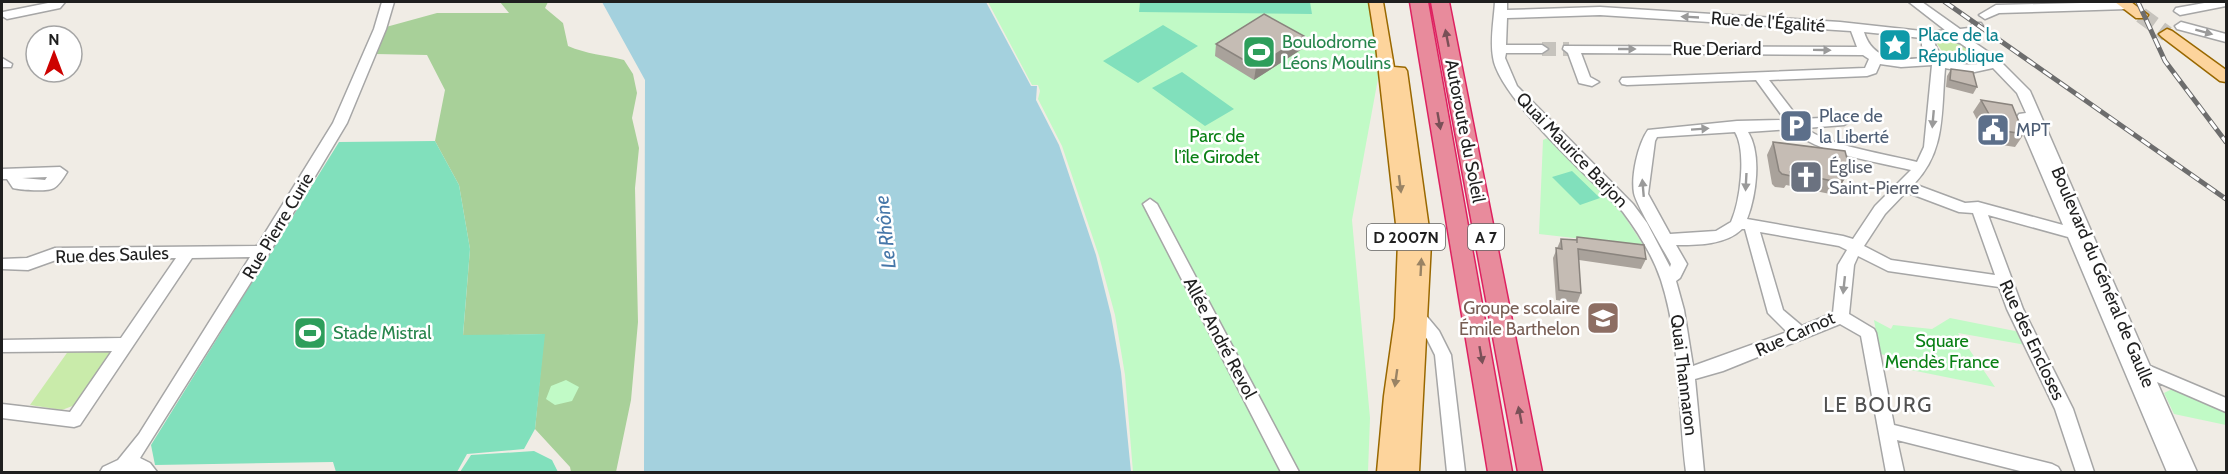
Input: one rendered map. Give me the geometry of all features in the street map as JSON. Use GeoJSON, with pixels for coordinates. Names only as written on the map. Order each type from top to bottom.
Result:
{"type":"FeatureCollection","features":[{"type":"Feature","properties":{"kind":"highway","name":"Autoroute du Soleil"},"geometry":{"type":"LineString","coordinates":[[1419,2],[1500,472]]}},
{"type":"Feature","properties":{"kind":"highway","name":"Autoroute du Soleil"},"geometry":{"type":"LineString","coordinates":[[1440,2],[1530,472]]}},
{"type":"Feature","properties":{"kind":"main road","name":"D 2007N"},"geometry":{"type":"LineString","coordinates":[[1376,2],[1407,242],[1405,318],[1394,396],[1388,472]]}},
{"type":"Feature","properties":{"kind":"main road","name":"D 2007N"},"geometry":{"type":"LineString","coordinates":[[1388,2],[1422,243],[1409,472]]}},
{"type":"Feature","properties":{"kind":"main road"},"geometry":{"type":"LineString","coordinates":[[2125,3],[2141,15]]}},
{"type":"Feature","properties":{"kind":"main road"},"geometry":{"type":"LineString","coordinates":[[2178,34],[2226,77]]}},
{"type":"Feature","properties":{"kind":"street"},"geometry":{"type":"LineString","coordinates":[[3,17],[56,5],[59,2]]}},
{"type":"Feature","properties":{"kind":"street","name":"Rue Pierre Curie"},"geometry":{"type":"LineString","coordinates":[[130,469],[145,439],[340,123],[380,29],[388,2]]}},
{"type":"Feature","properties":{"kind":"street"},"geometry":{"type":"LineString","coordinates":[[1915,2],[1931,14],[1969,25]]}},
{"type":"Feature","properties":{"kind":"street"},"geometry":{"type":"LineString","coordinates":[[2226,2],[2176,6],[2179,15],[2178,34],[2226,38]]}},
{"type":"Feature","properties":{"kind":"street"},"geometry":{"type":"LineString","coordinates":[[1627,81],[1866,72],[1871,70],[1870,55],[1856,28],[1969,25],[2125,3]]}},
{"type":"Feature","properties":{"kind":"street","name":"Rue de l'Égalité"},"geometry":{"type":"LineString","coordinates":[[1501,8],[1596,6],[1856,28]]}},
{"type":"Feature","properties":{"kind":"street","name":"Quai Maurice Barjon"},"geometry":{"type":"LineString","coordinates":[[1501,8],[1499,58],[1505,76],[1520,98],[1628,208],[1642,227],[1668,279]]}},
{"type":"Feature","properties":{"kind":"street"},"geometry":{"type":"LineString","coordinates":[[1931,14],[1936,22],[1969,25]]}},
{"type":"Feature","properties":{"kind":"street"},"geometry":{"type":"LineString","coordinates":[[1939,60],[1927,45],[1969,25]]}},
{"type":"Feature","properties":{"kind":"street"},"geometry":{"type":"LineString","coordinates":[[1870,55],[1909,64],[1939,60],[1954,66],[1984,64],[1969,25]]}},
{"type":"Feature","properties":{"kind":"street"},"geometry":{"type":"LineString","coordinates":[[1499,49],[1542,49]]}},
{"type":"Feature","properties":{"kind":"street","name":"Rue Deriard"},"geometry":{"type":"LineString","coordinates":[[1592,82],[1584,80],[1571,49],[1870,55]]}},
{"type":"Feature","properties":{"kind":"street","name":"Rue Carnot"},"geometry":{"type":"LineString","coordinates":[[1686,375],[1841,317],[1846,266],[1855,248],[1880,210],[1921,168],[1931,147],[1939,60]]}},
{"type":"Feature","properties":{"kind":"street","name":"Boulevard du Général de Gaulle"},"geometry":{"type":"LineString","coordinates":[[1984,64],[2012,90],[2079,235],[2137,371],[2176,472]]}},
{"type":"Feature","properties":{"kind":"street"},"geometry":{"type":"LineString","coordinates":[[1759,75],[1778,103],[1804,134],[1819,142],[1921,168]]}},
{"type":"Feature","properties":{"kind":"street"},"geometry":{"type":"LineString","coordinates":[[1668,279],[1675,274],[1679,264],[1641,194],[1648,140],[1653,133],[1845,121]]}},
{"type":"Feature","properties":{"kind":"street"},"geometry":{"type":"LineString","coordinates":[[1737,126],[1746,139],[1746,224],[1772,289],[1776,313],[1800,334]]}},
{"type":"Feature","properties":{"kind":"street"},"geometry":{"type":"LineString","coordinates":[[1904,186],[1964,208],[1978,207],[2079,235]]}},
{"type":"Feature","properties":{"kind":"street","name":"Allée André Revol"},"geometry":{"type":"LineString","coordinates":[[1150,204],[1290,472]]}},
{"type":"Feature","properties":{"kind":"street","name":"Rue des Encloses"},"geometry":{"type":"LineString","coordinates":[[1978,207],[2015,309],[2064,409],[2085,472]]}},
{"type":"Feature","properties":{"kind":"street"},"geometry":{"type":"LineString","coordinates":[[1667,240],[1704,239],[1746,224],[1843,241],[1888,265],[2005,282]]}},
{"type":"Feature","properties":{"kind":"street","name":"Rue des Saules"},"geometry":{"type":"LineString","coordinates":[[2,264],[28,264],[55,254],[263,251]]}},
{"type":"Feature","properties":{"kind":"street","name":"Rue des Saules"},"geometry":{"type":"LineString","coordinates":[[2,411],[74,420],[188,252]]}},
{"type":"Feature","properties":{"kind":"street","name":"Quai Thannaron"},"geometry":{"type":"LineString","coordinates":[[1668,279],[1676,309],[1686,375],[1695,472]]}},
{"type":"Feature","properties":{"kind":"street"},"geometry":{"type":"LineString","coordinates":[[1418,317],[1433,335],[1443,355],[1456,472]]}},
{"type":"Feature","properties":{"kind":"street"},"geometry":{"type":"LineString","coordinates":[[1841,317],[1868,333],[1895,472]]}},
{"type":"Feature","properties":{"kind":"street"},"geometry":{"type":"LineString","coordinates":[[2,346],[126,344]]}},
{"type":"Feature","properties":{"kind":"street"},"geometry":{"type":"LineString","coordinates":[[2137,371],[2153,373],[2226,405]]}},
{"type":"Feature","properties":{"kind":"street","name":"Boulevard du Général de Gaulle"},"geometry":{"type":"LineString","coordinates":[[2137,371],[2188,472]]}},
{"type":"Feature","properties":{"kind":"street"},"geometry":{"type":"LineString","coordinates":[[1886,430],[2052,472]]}},
{"type":"Feature","properties":{"kind":"green space"},"geometry":{"type":"Polygon","coordinates":[[[500,2],[548,2],[545,8],[563,23],[568,46],[624,60],[633,74],[637,93],[632,118],[639,148],[635,188],[638,322],[631,400],[616,472],[571,472],[570,467],[535,429],[544,334],[463,336],[470,249],[459,185],[435,141],[445,90],[427,55],[375,54],[386,27],[437,13],[509,13],[500,2]]]}},
{"type":"Feature","properties":{"kind":"green space","name":"Parc de l'île Girodet"},"geometry":{"type":"Polygon","coordinates":[[[988,2],[1376,2],[1384,46],[1352,220],[1370,418],[1368,472],[1133,472],[1125,375],[1115,315],[1099,256],[1062,146],[1038,99],[1040,91],[1038,85],[1032,85],[988,2]]]}},
{"type":"Feature","properties":{"kind":"green space"},"geometry":{"type":"Polygon","coordinates":[[[1140,2],[1310,2],[1312,14],[1139,12],[1140,2]]]}},
{"type":"Feature","properties":{"kind":"green space"},"geometry":{"type":"Polygon","coordinates":[[[1163,25],[1198,46],[1138,83],[1103,61],[1163,25]]]}},
{"type":"Feature","properties":{"kind":"green space"},"geometry":{"type":"Polygon","coordinates":[[[1940,40],[1963,44],[1973,51],[1979,60],[1971,63],[1948,59],[1937,44],[1940,40]]]}},
{"type":"Feature","properties":{"kind":"green space"},"geometry":{"type":"Polygon","coordinates":[[[1182,72],[1234,109],[1205,126],[1152,88],[1182,72]]]}},
{"type":"Feature","properties":{"kind":"green space"},"geometry":{"type":"Polygon","coordinates":[[[1552,136],[1617,205],[1644,246],[1539,234],[1543,140],[1552,136]]]}},
{"type":"Feature","properties":{"kind":"green space"},"geometry":{"type":"Polygon","coordinates":[[[435,141],[459,185],[470,249],[463,335],[545,334],[535,429],[524,449],[467,454],[457,472],[336,472],[333,462],[155,465],[151,445],[339,142],[435,141]]]}},
{"type":"Feature","properties":{"kind":"green space"},"geometry":{"type":"Polygon","coordinates":[[[1572,171],[1600,198],[1580,205],[1552,177],[1572,171]]]}},
{"type":"Feature","properties":{"kind":"green space","name":"Square Mendès France"},"geometry":{"type":"Polygon","coordinates":[[[1950,318],[2020,332],[2026,345],[1958,333],[1995,387],[1896,367],[1894,357],[1880,354],[1874,320],[1891,329],[1893,325],[1932,329],[1950,318]]]}},
{"type":"Feature","properties":{"kind":"green space"},"geometry":{"type":"Polygon","coordinates":[[[107,349],[110,354],[75,405],[62,410],[30,405],[69,350],[107,349]]]}},
{"type":"Feature","properties":{"kind":"green space"},"geometry":{"type":"Polygon","coordinates":[[[566,380],[579,387],[572,401],[555,405],[546,399],[551,386],[566,380]]]}},
{"type":"Feature","properties":{"kind":"green space"},"geometry":{"type":"Polygon","coordinates":[[[2172,389],[2226,413],[2226,425],[2174,414],[2164,393],[2172,389]]]}},
{"type":"Feature","properties":{"kind":"green space"},"geometry":{"type":"Polygon","coordinates":[[[534,451],[552,460],[558,472],[460,472],[471,455],[534,451]]]}},
{"type":"Feature","properties":{"kind":"water","name":"Le Rhône"},"geometry":{"type":"Polygon","coordinates":[[[602,2],[986,2],[1031,86],[1037,86],[1036,100],[1059,145],[1096,255],[1111,315],[1121,372],[1131,472],[644,472],[645,80],[602,2]]]}},
{"type":"Feature","properties":{"kind":"building"},"geometry":{"type":"Polygon","coordinates":[[[1264,14],[1304,36],[1256,67],[1216,44],[1264,14]]]}},
{"type":"Feature","properties":{"kind":"building"},"geometry":{"type":"Polygon","coordinates":[[[1951,69],[1973,72],[1977,87],[1950,80],[1951,69]]]}},
{"type":"Feature","properties":{"kind":"building"},"geometry":{"type":"Polygon","coordinates":[[[1981,100],[2012,105],[2024,134],[1998,130],[1981,100]]]}},
{"type":"Feature","properties":{"kind":"building"},"geometry":{"type":"Polygon","coordinates":[[[1773,142],[1845,151],[1850,170],[1842,173],[1842,183],[1790,172],[1791,176],[1782,174],[1779,171],[1773,142]]]}},
{"type":"Feature","properties":{"kind":"building"},"geometry":{"type":"Polygon","coordinates":[[[1577,237],[1644,245],[1646,259],[1578,249],[1581,293],[1559,290],[1556,248],[1562,249],[1561,239],[1577,240],[1577,237]]]}},
{"type":"Feature","properties":{"kind":"tunnel"},"geometry":{"type":"LineString","coordinates":[[2141,15],[2167,34]]}},
{"type":"Feature","properties":{"kind":"tunnel"},"geometry":{"type":"LineString","coordinates":[[1542,49],[1569,49]]}},
{"type":"Feature","properties":{"kind":"railway"},"geometry":{"type":"LineString","coordinates":[[1945,2],[2226,199]]}},
{"type":"Feature","properties":{"kind":"railway"},"geometry":{"type":"LineString","coordinates":[[2138,2],[2165,61],[2226,142]]}},
{"type":"Feature","properties":{"kind":"place","name":"Place de la République"},"geometry":{"type":"Point","coordinates":[1895,45]}},
{"type":"Feature","properties":{"kind":"place","name":"Boulodrome Léons Moulins"},"geometry":{"type":"Point","coordinates":[1259,52]}},
{"type":"Feature","properties":{"kind":"place","name":"Place de la Liberté"},"geometry":{"type":"Point","coordinates":[1796,126]}},
{"type":"Feature","properties":{"kind":"place","name":"MPT"},"geometry":{"type":"Point","coordinates":[1993,130]}},
{"type":"Feature","properties":{"kind":"place","name":"Église Saint-Pierre"},"geometry":{"type":"Point","coordinates":[1806,177]}},
{"type":"Feature","properties":{"kind":"place","name":"Groupe scolaire Émile Barthelon"},"geometry":{"type":"Point","coordinates":[1603,318]}},
{"type":"Feature","properties":{"kind":"place","name":"Stade Mistral"},"geometry":{"type":"Point","coordinates":[310,333]}},
{"type":"Feature","properties":{"kind":"district","name":"LE BOURG"},"geometry":{"type":"Point","coordinates":[1878,405]}}]}
